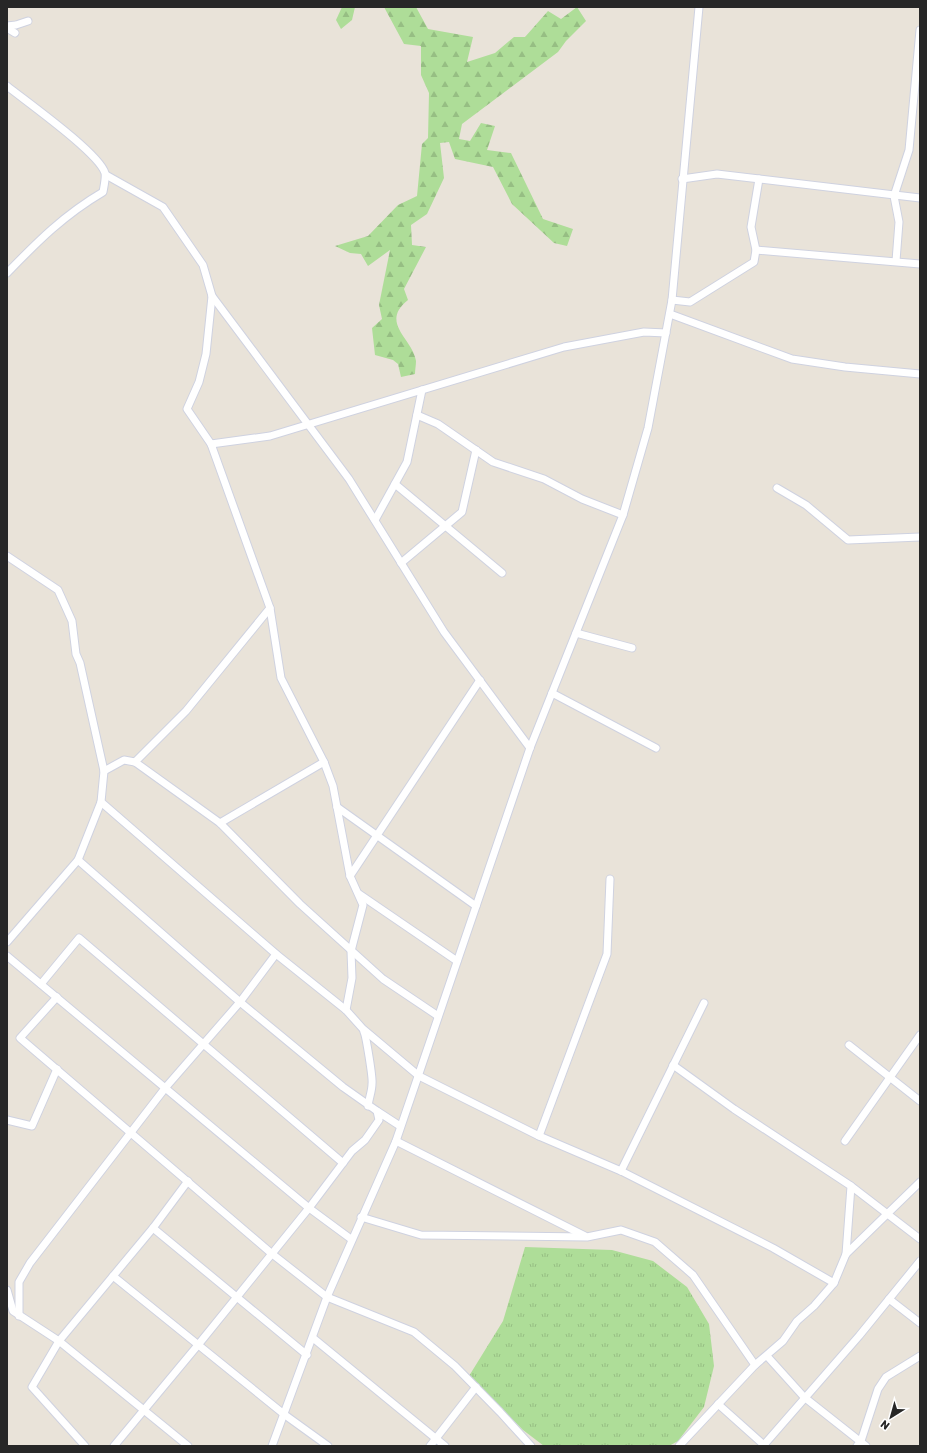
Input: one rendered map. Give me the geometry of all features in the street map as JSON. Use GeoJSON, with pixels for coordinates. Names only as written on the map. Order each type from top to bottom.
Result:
{"type":"FeatureCollection","features":[{"type":"Feature","properties":{"kind":"street"},"geometry":{"type":"LineString","coordinates":[[272,1446],[307,1356],[327,1297],[351,1239],[396,1141],[530,748],[623,515],[648,428],[670,314],[699,7]]}},
{"type":"Feature","properties":{"kind":"street"},"geometry":{"type":"LineString","coordinates":[[7,27],[28,21]]}},
{"type":"Feature","properties":{"kind":"street"},"geometry":{"type":"LineString","coordinates":[[7,27],[15,33]]}},
{"type":"Feature","properties":{"kind":"street"},"geometry":{"type":"LineString","coordinates":[[896,261],[899,222],[894,196],[909,150],[920,30]]}},
{"type":"Feature","properties":{"kind":"street"},"geometry":{"type":"LineString","coordinates":[[7,86],[84,148],[102,167],[106,175],[162,207],[203,265],[212,296],[349,479],[444,632],[530,748]]}},
{"type":"Feature","properties":{"kind":"street"},"geometry":{"type":"LineString","coordinates":[[911,124],[920,125]]}},
{"type":"Feature","properties":{"kind":"street"},"geometry":{"type":"LineString","coordinates":[[682,179],[717,174],[920,198]]}},
{"type":"Feature","properties":{"kind":"street"},"geometry":{"type":"LineString","coordinates":[[7,273],[40,238],[63,219],[103,192],[106,175]]}},
{"type":"Feature","properties":{"kind":"street"},"geometry":{"type":"LineString","coordinates":[[672,300],[690,302],[754,262],[756,250],[751,227],[759,179]]}},
{"type":"Feature","properties":{"kind":"street"},"geometry":{"type":"LineString","coordinates":[[756,250],[920,264]]}},
{"type":"Feature","properties":{"kind":"street"},"geometry":{"type":"LineString","coordinates":[[212,296],[206,354],[199,382],[186,409],[211,444],[270,608],[281,678],[324,762],[333,786],[350,876],[363,904],[351,951],[352,978],[346,1010]]}},
{"type":"Feature","properties":{"kind":"street"},"geometry":{"type":"LineString","coordinates":[[670,314],[792,358],[845,367],[920,374]]}},
{"type":"Feature","properties":{"kind":"street"},"geometry":{"type":"LineString","coordinates":[[211,444],[270,436],[564,347],[644,332],[666,333]]}},
{"type":"Feature","properties":{"kind":"street"},"geometry":{"type":"LineString","coordinates":[[375,520],[407,462],[422,390]]}},
{"type":"Feature","properties":{"kind":"street"},"geometry":{"type":"LineString","coordinates":[[417,414],[438,424],[493,462],[544,479],[582,499],[623,515]]}},
{"type":"Feature","properties":{"kind":"street"},"geometry":{"type":"LineString","coordinates":[[402,563],[462,512],[476,450]]}},
{"type":"Feature","properties":{"kind":"street"},"geometry":{"type":"LineString","coordinates":[[395,484],[502,573]]}},
{"type":"Feature","properties":{"kind":"street"},"geometry":{"type":"LineString","coordinates":[[777,488],[806,505],[848,540],[920,537]]}},
{"type":"Feature","properties":{"kind":"street"},"geometry":{"type":"LineString","coordinates":[[7,556],[58,590],[72,621],[76,654],[80,662],[104,771],[101,802],[78,860],[7,942]]}},
{"type":"Feature","properties":{"kind":"street"},"geometry":{"type":"LineString","coordinates":[[135,762],[186,711],[270,608]]}},
{"type":"Feature","properties":{"kind":"street"},"geometry":{"type":"LineString","coordinates":[[576,633],[632,648]]}},
{"type":"Feature","properties":{"kind":"street"},"geometry":{"type":"LineString","coordinates":[[350,876],[480,680]]}},
{"type":"Feature","properties":{"kind":"street"},"geometry":{"type":"LineString","coordinates":[[552,693],[656,748]]}},
{"type":"Feature","properties":{"kind":"street"},"geometry":{"type":"LineString","coordinates":[[104,771],[124,760],[135,762],[220,823],[300,904],[351,951],[383,979],[438,1016]]}},
{"type":"Feature","properties":{"kind":"street"},"geometry":{"type":"LineString","coordinates":[[220,823],[324,762]]}},
{"type":"Feature","properties":{"kind":"street"},"geometry":{"type":"LineString","coordinates":[[101,802],[276,954],[346,1010],[363,1030],[419,1076],[539,1136],[621,1171],[773,1248],[834,1283]]}},
{"type":"Feature","properties":{"kind":"street"},"geometry":{"type":"LineString","coordinates":[[337,807],[476,906]]}},
{"type":"Feature","properties":{"kind":"street"},"geometry":{"type":"LineString","coordinates":[[78,860],[240,1002],[368,1106],[400,1126]]}},
{"type":"Feature","properties":{"kind":"street"},"geometry":{"type":"LineString","coordinates":[[539,1136],[607,954],[610,879]]}},
{"type":"Feature","properties":{"kind":"street"},"geometry":{"type":"LineString","coordinates":[[358,894],[457,961]]}},
{"type":"Feature","properties":{"kind":"street"},"geometry":{"type":"LineString","coordinates":[[42,984],[79,938],[343,1163]]}},
{"type":"Feature","properties":{"kind":"street"},"geometry":{"type":"LineString","coordinates":[[19,1316],[19,1282],[30,1263],[166,1087],[240,1002],[276,954]]}},
{"type":"Feature","properties":{"kind":"street"},"geometry":{"type":"LineString","coordinates":[[7,956],[166,1087],[309,1208],[351,1239]]}},
{"type":"Feature","properties":{"kind":"street"},"geometry":{"type":"LineString","coordinates":[[57,997],[20,1038],[271,1253],[327,1297],[414,1332],[455,1366],[531,1446]]}},
{"type":"Feature","properties":{"kind":"street"},"geometry":{"type":"LineString","coordinates":[[621,1171],[704,1003]]}},
{"type":"Feature","properties":{"kind":"street"},"geometry":{"type":"LineString","coordinates":[[363,1030],[367,1037],[367,1052],[372,1085],[369,1094],[368,1106]]}},
{"type":"Feature","properties":{"kind":"street"},"geometry":{"type":"LineString","coordinates":[[845,1141],[920,1035]]}},
{"type":"Feature","properties":{"kind":"street"},"geometry":{"type":"LineString","coordinates":[[849,1045],[920,1101]]}},
{"type":"Feature","properties":{"kind":"street"},"geometry":{"type":"LineString","coordinates":[[673,1065],[734,1109],[851,1186],[920,1239]]}},
{"type":"Feature","properties":{"kind":"street"},"geometry":{"type":"LineString","coordinates":[[7,1120],[32,1126],[57,1069]]}},
{"type":"Feature","properties":{"kind":"street"},"geometry":{"type":"LineString","coordinates":[[114,1446],[309,1208],[352,1151],[365,1140],[379,1120],[377,1112]]}},
{"type":"Feature","properties":{"kind":"street"},"geometry":{"type":"LineString","coordinates":[[396,1141],[587,1238]]}},
{"type":"Feature","properties":{"kind":"street"},"geometry":{"type":"LineString","coordinates":[[85,1446],[32,1387],[59,1341],[153,1228],[188,1181]]}},
{"type":"Feature","properties":{"kind":"street"},"geometry":{"type":"LineString","coordinates":[[846,1254],[920,1182]]}},
{"type":"Feature","properties":{"kind":"street"},"geometry":{"type":"LineString","coordinates":[[679,1446],[755,1365],[767,1356],[834,1283],[846,1254],[851,1186]]}},
{"type":"Feature","properties":{"kind":"street"},"geometry":{"type":"LineString","coordinates":[[361,1217],[421,1235],[587,1238],[621,1230],[655,1242],[693,1275],[755,1365]]}},
{"type":"Feature","properties":{"kind":"street"},"geometry":{"type":"LineString","coordinates":[[153,1228],[307,1356]]}},
{"type":"Feature","properties":{"kind":"street"},"geometry":{"type":"LineString","coordinates":[[718,1404],[764,1446],[920,1261]]}},
{"type":"Feature","properties":{"kind":"street"},"geometry":{"type":"LineString","coordinates":[[113,1276],[285,1415],[328,1446]]}},
{"type":"Feature","properties":{"kind":"street"},"geometry":{"type":"LineString","coordinates":[[7,1290],[13,1311],[59,1341],[188,1446]]}},
{"type":"Feature","properties":{"kind":"street"},"geometry":{"type":"LineString","coordinates":[[889,1299],[920,1323]]}},
{"type":"Feature","properties":{"kind":"street"},"geometry":{"type":"LineString","coordinates":[[313,1338],[445,1446]]}},
{"type":"Feature","properties":{"kind":"street"},"geometry":{"type":"LineString","coordinates":[[767,1356],[804,1397],[861,1444],[878,1389],[886,1377],[920,1356]]}},
{"type":"Feature","properties":{"kind":"street"},"geometry":{"type":"LineString","coordinates":[[430,1446],[476,1387]]}},
{"type":"Feature","properties":{"kind":"green space"},"geometry":{"type":"Polygon","coordinates":[[[342,7],[355,7],[352,20],[341,29],[336,20],[342,7]]]}},
{"type":"Feature","properties":{"kind":"green space"},"geometry":{"type":"Polygon","coordinates":[[[384,7],[416,7],[428,29],[473,37],[467,62],[495,53],[514,37],[525,37],[548,11],[561,19],[577,7],[586,21],[566,41],[558,52],[462,124],[459,139],[470,141],[481,123],[495,126],[487,150],[511,153],[543,219],[573,229],[567,246],[554,243],[512,204],[493,167],[455,159],[449,142],[440,143],[444,178],[427,214],[411,225],[412,245],[426,247],[404,289],[408,300],[400,308],[397,316],[397,324],[414,353],[416,361],[415,374],[401,377],[398,364],[393,360],[375,355],[372,328],[382,319],[379,305],[390,250],[368,266],[361,254],[350,253],[335,246],[368,236],[398,205],[417,196],[422,144],[428,138],[429,93],[421,75],[421,46],[404,44],[384,7]]]}},
{"type":"Feature","properties":{"kind":"green space"},"geometry":{"type":"Polygon","coordinates":[[[525,1247],[612,1250],[653,1261],[687,1287],[709,1324],[714,1366],[704,1407],[678,1441],[669,1446],[544,1446],[523,1430],[469,1376],[503,1321],[525,1247]]]}}]}
